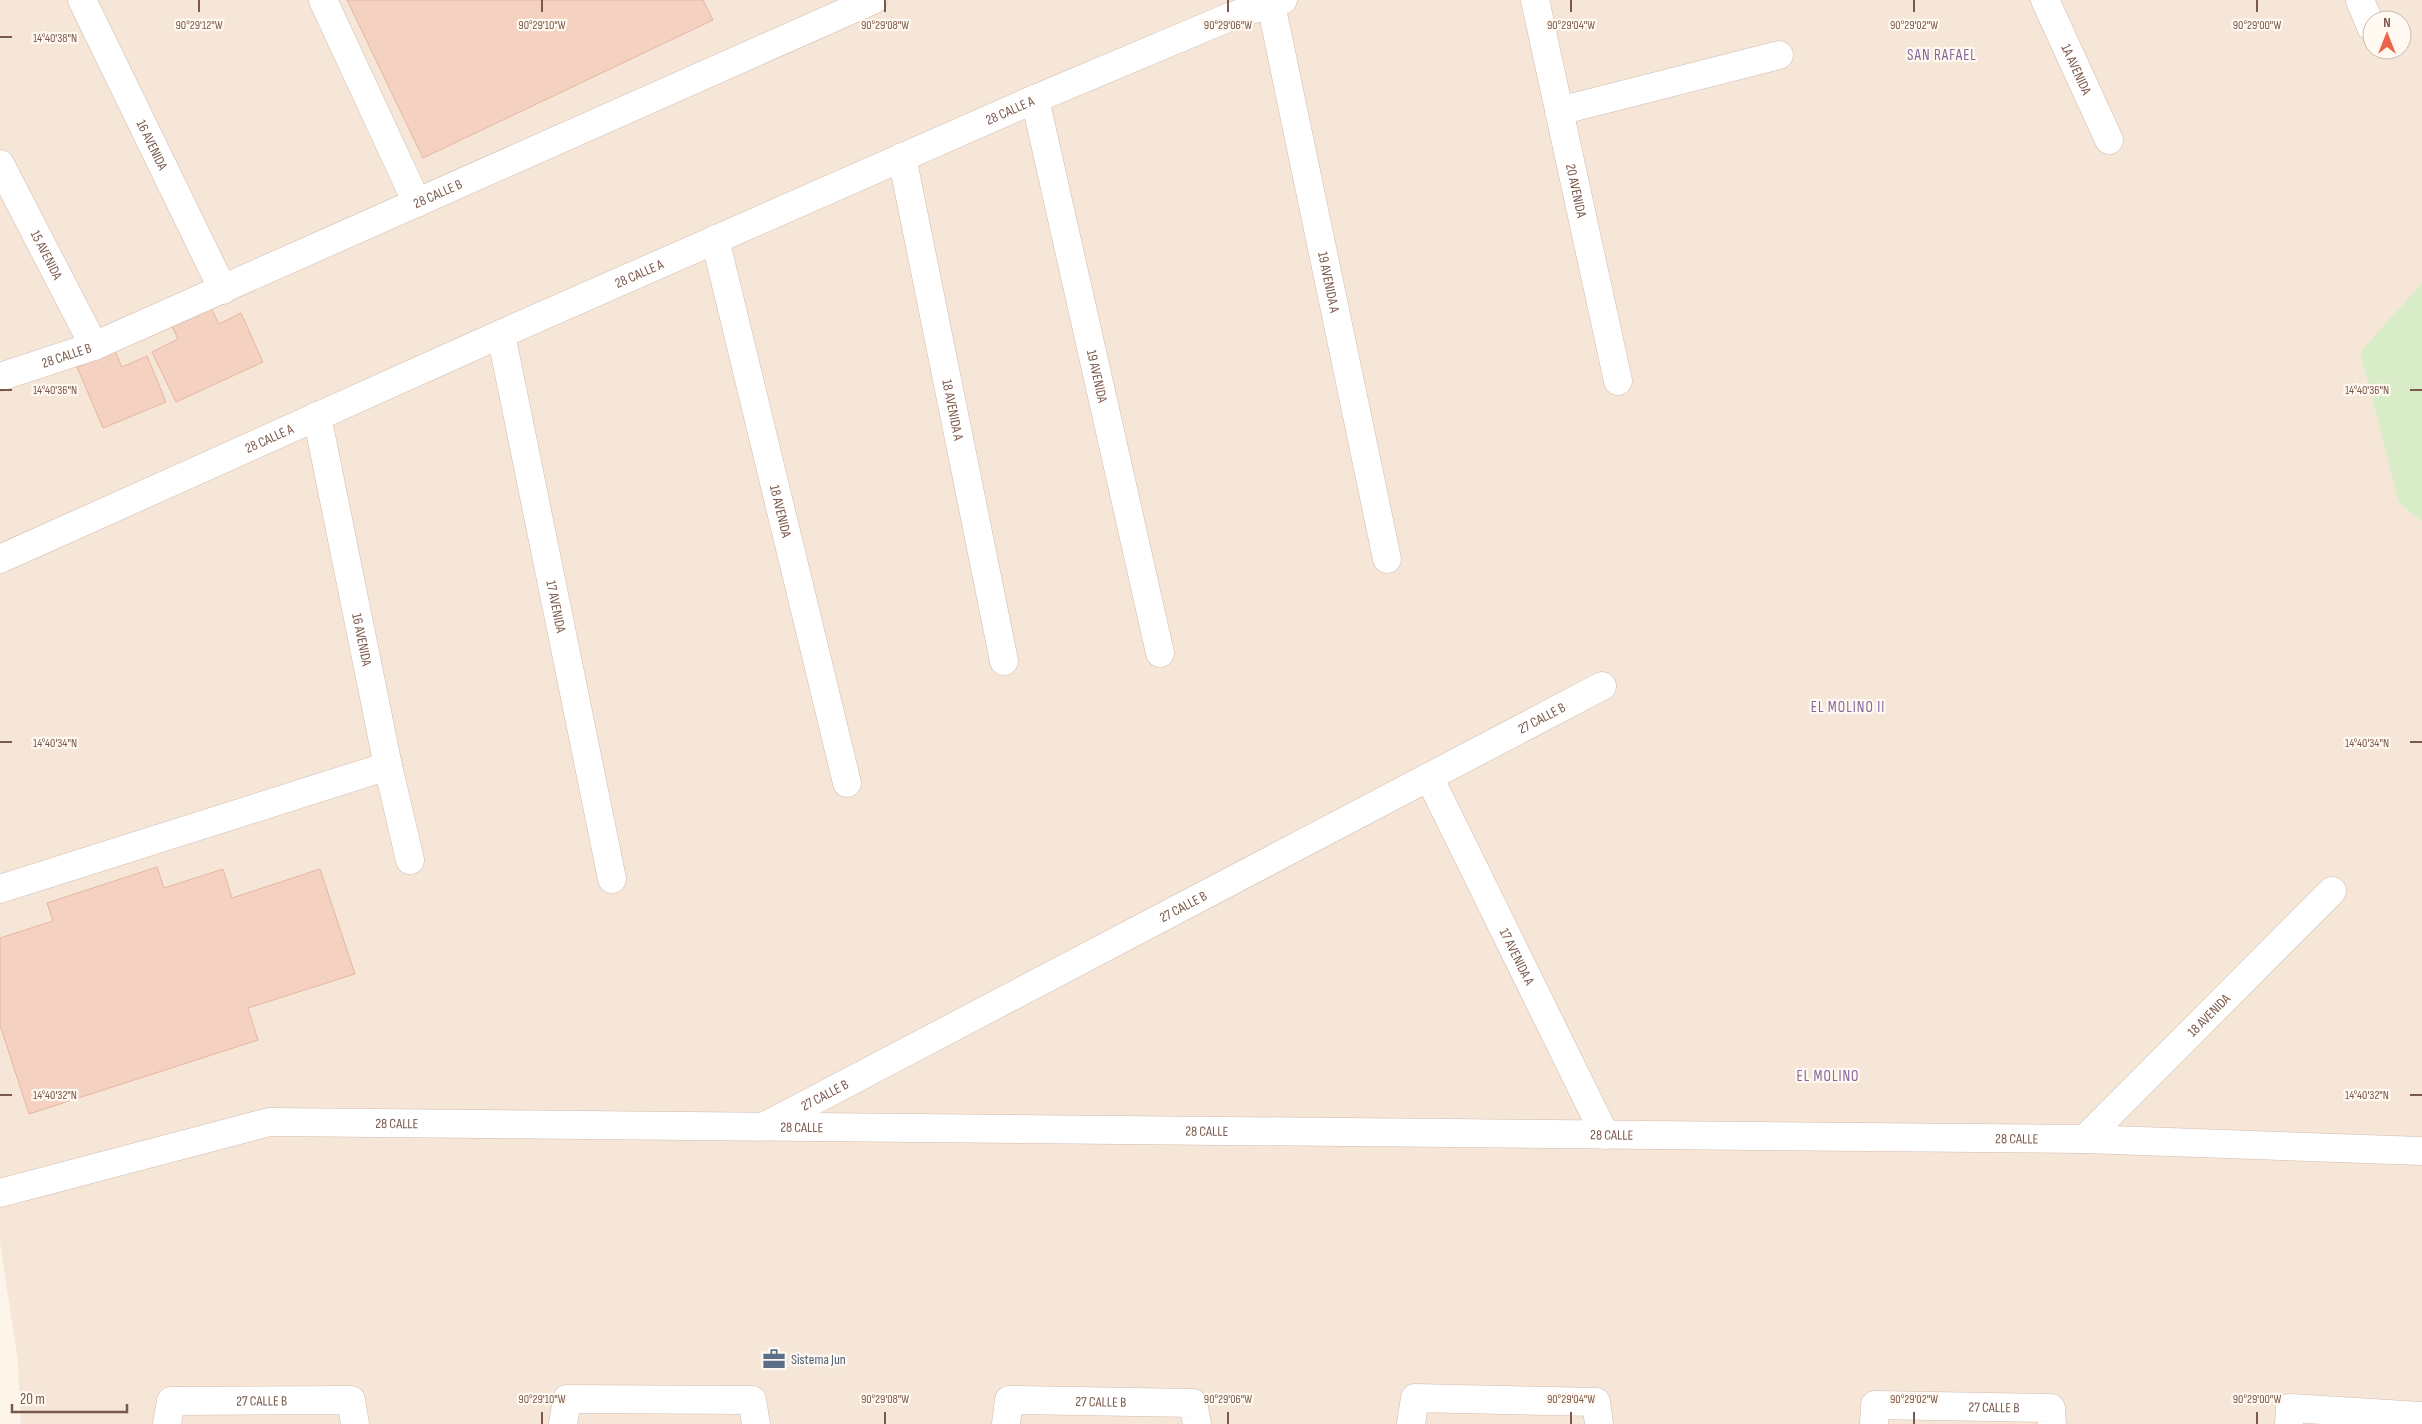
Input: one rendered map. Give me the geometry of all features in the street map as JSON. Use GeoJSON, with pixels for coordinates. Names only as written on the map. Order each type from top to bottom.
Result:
{"type":"FeatureCollection","features":[{"type":"Feature","properties":{"kind":"street","name":"16 AVENIDA"},"geometry":{"type":"LineString","coordinates":[[82,0],[223,290]]}},
{"type":"Feature","properties":{"kind":"street"},"geometry":{"type":"LineString","coordinates":[[324,0],[416,203]]}},
{"type":"Feature","properties":{"kind":"street","name":"28 CALLE B"},"geometry":{"type":"LineString","coordinates":[[0,377],[94,346],[416,203],[833,8],[873,0]]}},
{"type":"Feature","properties":{"kind":"street","name":"20 AVENIDA"},"geometry":{"type":"LineString","coordinates":[[1536,0],[1618,381]]}},
{"type":"Feature","properties":{"kind":"street","name":"1A AVENIDA"},"geometry":{"type":"LineString","coordinates":[[2045,0],[2109,140]]}},
{"type":"Feature","properties":{"kind":"street","name":"28 CALLE A"},"geometry":{"type":"LineString","coordinates":[[0,559],[500,334],[902,157],[1232,16],[1277,2]]}},
{"type":"Feature","properties":{"kind":"street","name":"19 AVENIDA A"},"geometry":{"type":"LineString","coordinates":[[1277,2],[1387,559]]}},
{"type":"Feature","properties":{"kind":"street"},"geometry":{"type":"LineString","coordinates":[[1559,111],[1779,55]]}},
{"type":"Feature","properties":{"kind":"street","name":"19 AVENIDA"},"geometry":{"type":"LineString","coordinates":[[1035,99],[1160,653]]}},
{"type":"Feature","properties":{"kind":"street","name":"18 AVENIDA A"},"geometry":{"type":"LineString","coordinates":[[902,157],[1004,661]]}},
{"type":"Feature","properties":{"kind":"street","name":"15 AVENIDA"},"geometry":{"type":"LineString","coordinates":[[0,164],[94,346]]}},
{"type":"Feature","properties":{"kind":"street","name":"18 AVENIDA"},"geometry":{"type":"LineString","coordinates":[[716,239],[847,783]]}},
{"type":"Feature","properties":{"kind":"street","name":"17 AVENIDA"},"geometry":{"type":"LineString","coordinates":[[500,334],[612,879]]}},
{"type":"Feature","properties":{"kind":"street","name":"16 AVENIDA"},"geometry":{"type":"LineString","coordinates":[[317,416],[388,766],[410,860]]}},
{"type":"Feature","properties":{"kind":"street","name":"27 CALLE B"},"geometry":{"type":"LineString","coordinates":[[764,1127],[1602,686]]}},
{"type":"Feature","properties":{"kind":"street"},"geometry":{"type":"LineString","coordinates":[[0,889],[388,766]]}},
{"type":"Feature","properties":{"kind":"street","name":"17 AVENIDA A"},"geometry":{"type":"LineString","coordinates":[[1429,777],[1605,1135]]}},
{"type":"Feature","properties":{"kind":"street","name":"18 AVENIDA"},"geometry":{"type":"LineString","coordinates":[[2085,1140],[2332,891]]}},
{"type":"Feature","properties":{"kind":"street","name":"28 CALLE"},"geometry":{"type":"LineString","coordinates":[[0,1193],[269,1122],[2085,1140],[2422,1151]]}},
{"type":"Feature","properties":{"kind":"street"},"geometry":{"type":"LineString","coordinates":[[1413,1411],[1598,1413]]}},
{"type":"Feature","properties":{"kind":"street","name":"27 CALLE B"},"geometry":{"type":"LineString","coordinates":[[169,1412],[353,1412]]}},
{"type":"Feature","properties":{"kind":"street"},"geometry":{"type":"LineString","coordinates":[[565,1412],[754,1412]]}},
{"type":"Feature","properties":{"kind":"street","name":"27 CALLE B"},"geometry":{"type":"LineString","coordinates":[[1008,1412],[1195,1413]]}},
{"type":"Feature","properties":{"kind":"street","name":"27 CALLE B"},"geometry":{"type":"LineString","coordinates":[[1875,1414],[2051,1416]]}},
{"type":"Feature","properties":{"kind":"street"},"geometry":{"type":"LineString","coordinates":[[2290,1416],[2422,1416]]}},
{"type":"Feature","properties":{"kind":"shaded area"},"geometry":{"type":"Polygon","coordinates":[[[0,0],[2422,0],[2422,283],[2360,352],[2399,503],[2422,522],[2422,1424],[21,1424],[18,1362],[0,1242],[0,0]]]}},
{"type":"Feature","properties":{"kind":"green space"},"geometry":{"type":"Polygon","coordinates":[[[2422,283],[2422,522],[2399,503],[2360,352],[2422,283]]]}},
{"type":"Feature","properties":{"kind":"building"},"geometry":{"type":"Polygon","coordinates":[[[347,0],[703,0],[713,20],[423,158],[347,0]]]}},
{"type":"Feature","properties":{"kind":"building"},"geometry":{"type":"Polygon","coordinates":[[[210,306],[219,324],[241,313],[263,362],[176,402],[152,352],[178,339],[171,324],[210,306]]]}},
{"type":"Feature","properties":{"kind":"building"},"geometry":{"type":"Polygon","coordinates":[[[115,351],[122,367],[147,356],[166,402],[103,428],[77,367],[115,351]]]}},
{"type":"Feature","properties":{"kind":"building"},"geometry":{"type":"Polygon","coordinates":[[[157,867],[164,888],[223,869],[232,898],[320,869],[355,974],[248,1008],[258,1040],[29,1114],[0,1025],[0,938],[53,921],[47,903],[157,867]]]}},
{"type":"Feature","properties":{"kind":"place","name":"Sistema Jun"},"geometry":{"type":"Point","coordinates":[774,1359]}},
{"type":"Feature","properties":{"kind":"district","name":"SAN RAFAEL"},"geometry":{"type":"Point","coordinates":[1942,55]}},
{"type":"Feature","properties":{"kind":"district","name":"EL MOLINO II"},"geometry":{"type":"Point","coordinates":[1848,707]}},
{"type":"Feature","properties":{"kind":"district","name":"EL MOLINO"},"geometry":{"type":"Point","coordinates":[1828,1076]}}]}
